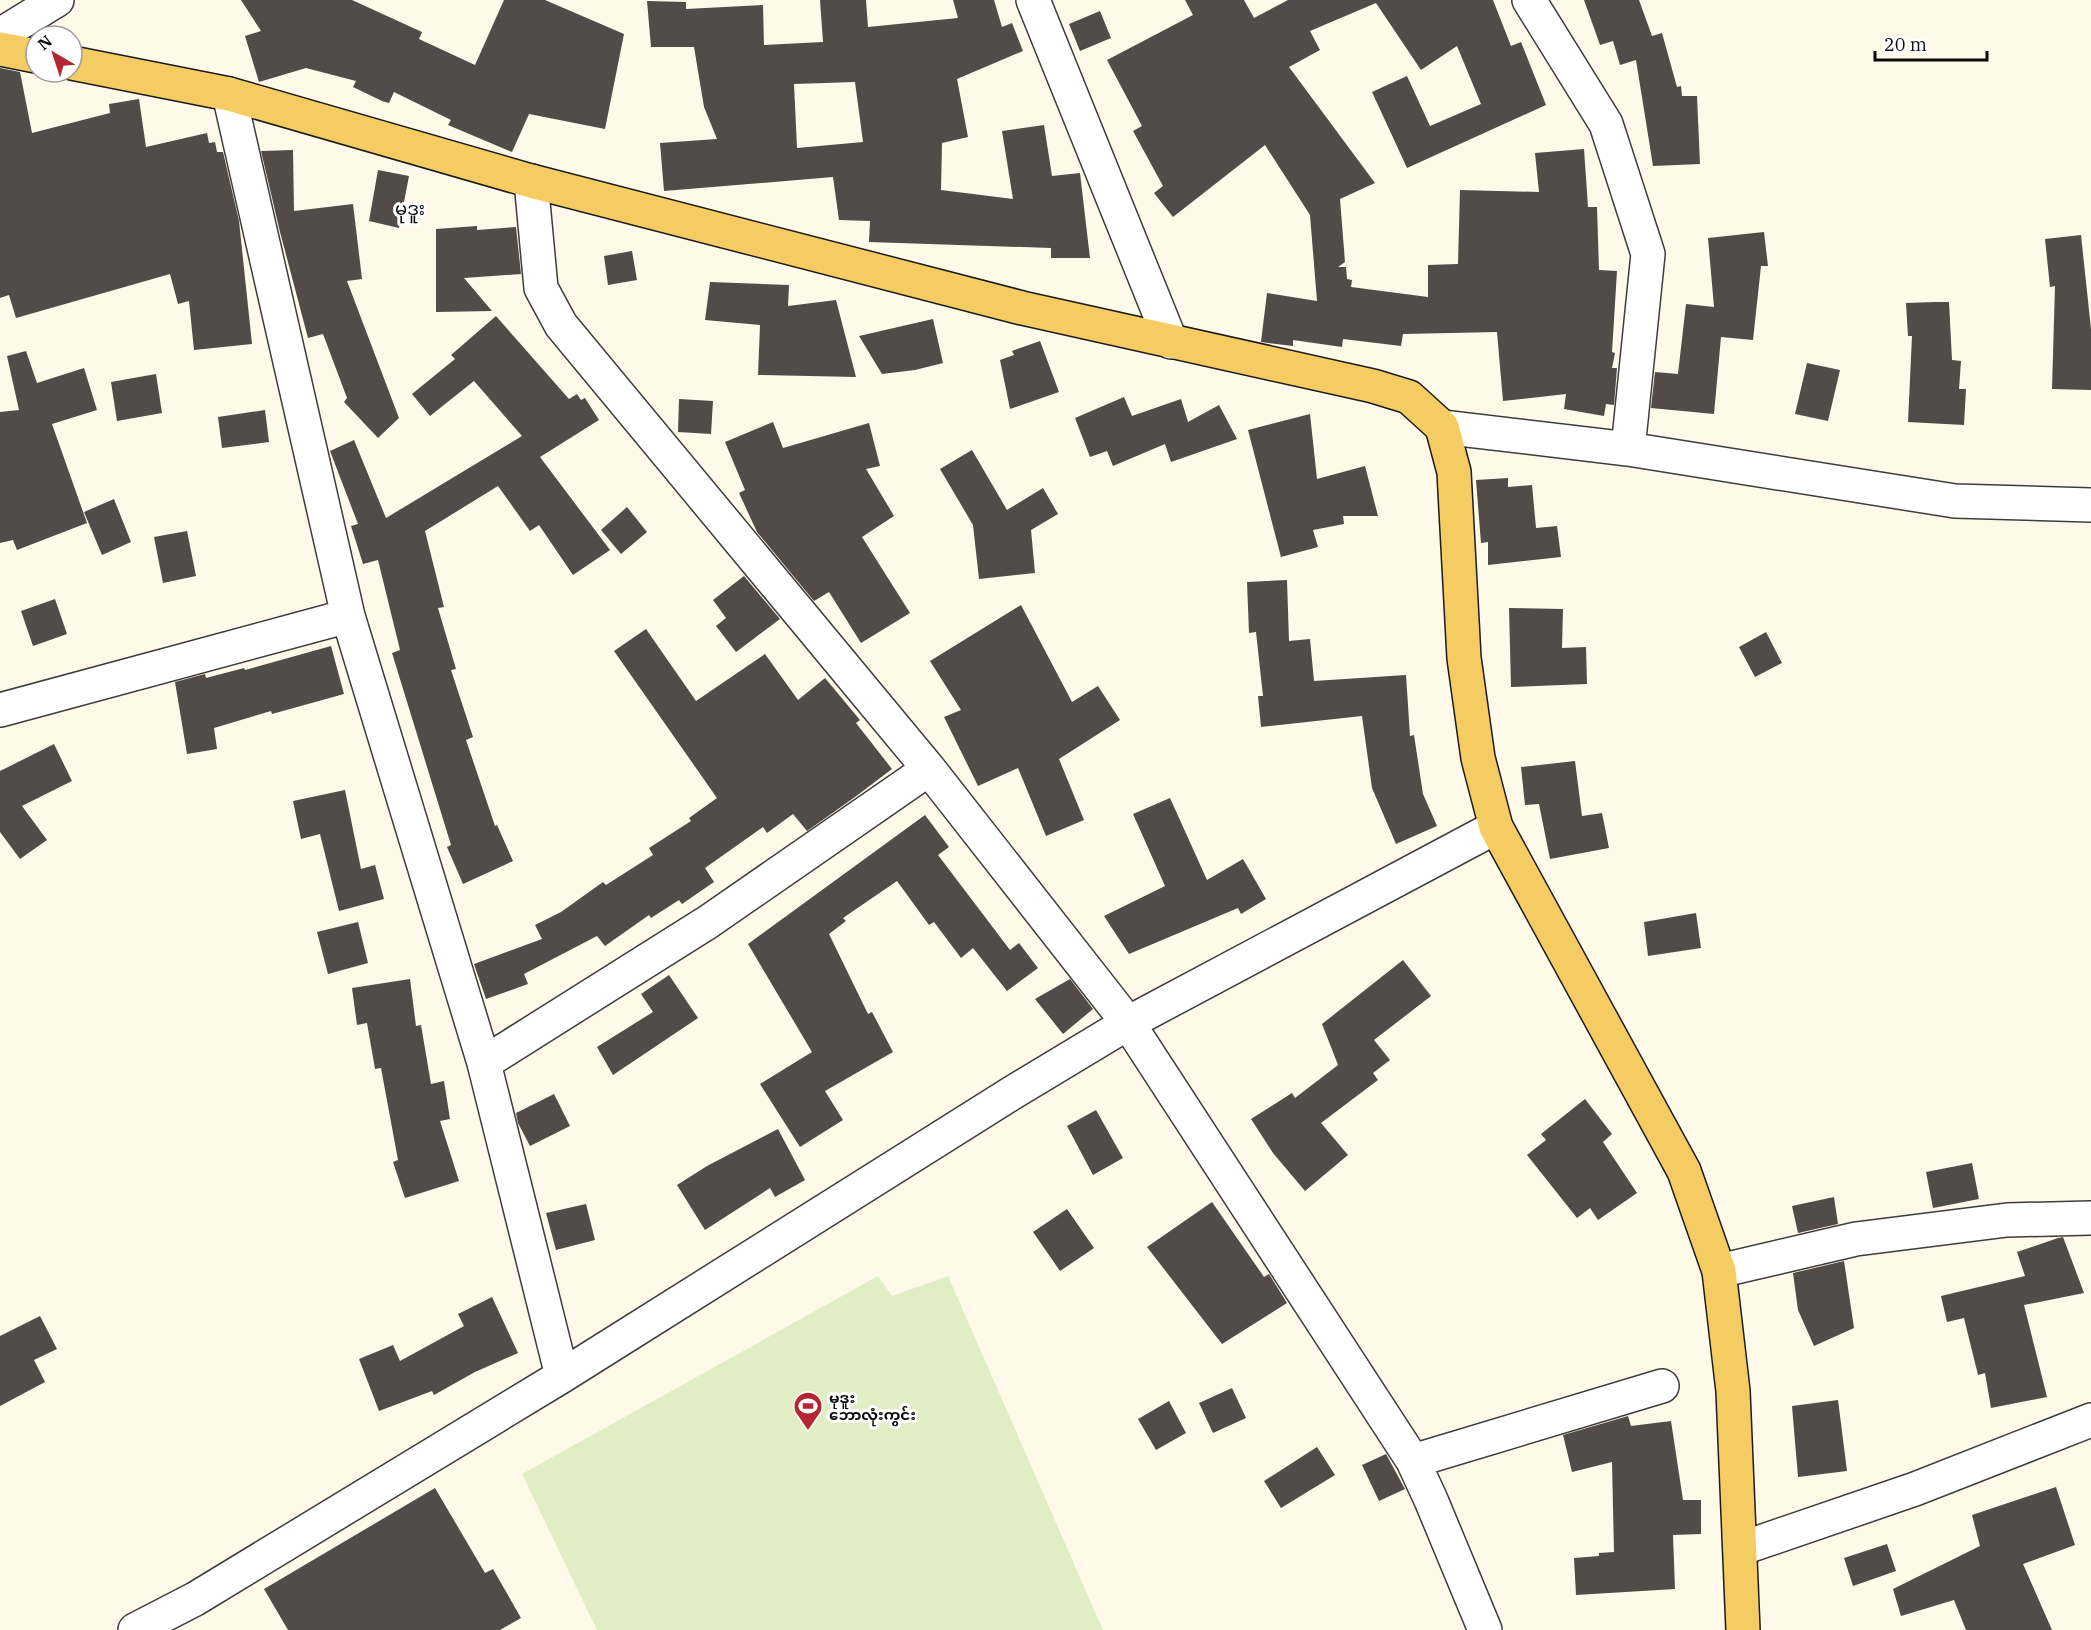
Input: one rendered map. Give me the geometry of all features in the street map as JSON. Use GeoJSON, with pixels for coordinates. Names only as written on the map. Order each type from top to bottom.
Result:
{"type":"FeatureCollection","features":[{"type":"Feature","properties":{"kind":"main road"},"geometry":{"type":"LineString","coordinates":[[0,49],[24,54]]}},
{"type":"Feature","properties":{"kind":"main road"},"geometry":{"type":"LineString","coordinates":[[84,65],[229,94],[531,181],[1022,308],[1373,386],[1409,397],[1442,427],[1454,472],[1464,658],[1478,758],[1496,827],[1684,1171],[1719,1271],[1734,1391],[1743,1630]]}},
{"type":"Feature","properties":{"kind":"street"},"geometry":{"type":"LineString","coordinates":[[0,34],[57,0]]}},
{"type":"Feature","properties":{"kind":"street"},"geometry":{"type":"LineString","coordinates":[[1033,0],[1171,342]]}},
{"type":"Feature","properties":{"kind":"street"},"geometry":{"type":"LineString","coordinates":[[1529,0],[1606,124],[1648,254],[1628,449]]}},
{"type":"Feature","properties":{"kind":"street"},"geometry":{"type":"LineString","coordinates":[[229,94],[348,616],[484,1064],[562,1376]]}},
{"type":"Feature","properties":{"kind":"street"},"geometry":{"type":"LineString","coordinates":[[531,181],[541,288],[561,325],[929,769],[1128,1023],[1413,1461],[1485,1630]]}},
{"type":"Feature","properties":{"kind":"street"},"geometry":{"type":"LineString","coordinates":[[1442,427],[1628,449],[1955,501],[2091,505]]}},
{"type":"Feature","properties":{"kind":"street"},"geometry":{"type":"LineString","coordinates":[[0,710],[348,616]]}},
{"type":"Feature","properties":{"kind":"street"},"geometry":{"type":"LineString","coordinates":[[484,1064],[708,922],[929,769]]}},
{"type":"Feature","properties":{"kind":"street"},"geometry":{"type":"LineString","coordinates":[[135,1630],[195,1599],[562,1376],[1012,1093],[1128,1023],[1496,827]]}},
{"type":"Feature","properties":{"kind":"street"},"geometry":{"type":"LineString","coordinates":[[1719,1271],[1856,1239],[2007,1220],[2091,1218]]}},
{"type":"Feature","properties":{"kind":"street"},"geometry":{"type":"LineString","coordinates":[[1413,1461],[1662,1386]]}},
{"type":"Feature","properties":{"kind":"street"},"geometry":{"type":"LineString","coordinates":[[1740,1549],[1915,1489],[2091,1420]]}},
{"type":"Feature","properties":{"kind":"green space","name":"မုဒူး ဘောလုံးကွင်း"},"geometry":{"type":"Polygon","coordinates":[[[878,1276],[892,1296],[948,1276],[1103,1630],[597,1630],[522,1474],[878,1276]]]}},
{"type":"Feature","properties":{"kind":"building"},"geometry":{"type":"Polygon","coordinates":[[[241,0],[352,0],[422,32],[419,39],[475,65],[504,0],[545,0],[624,34],[605,129],[529,114],[512,152],[448,125],[451,120],[394,92],[389,103],[382,101],[353,87],[356,81],[306,68],[259,82],[245,36],[261,31],[241,0]]]}},
{"type":"Feature","properties":{"kind":"building"},"geometry":{"type":"Polygon","coordinates":[[[820,0],[866,0],[868,27],[958,18],[953,0],[994,0],[1002,27],[1012,23],[1023,51],[957,79],[968,137],[942,143],[941,190],[1013,199],[1002,131],[1044,125],[1052,176],[1080,173],[1090,258],[1051,258],[1051,248],[869,242],[870,221],[839,220],[833,177],[664,191],[660,143],[717,139],[704,107],[694,47],[651,47],[647,1],[686,2],[686,9],[763,5],[764,45],[823,42],[820,0]],[[855,82],[794,84],[797,148],[863,142],[855,82]]]}},
{"type":"Feature","properties":{"kind":"building"},"geometry":{"type":"Polygon","coordinates":[[[1185,0],[1244,0],[1254,18],[1288,0],[1493,0],[1511,46],[1521,42],[1546,105],[1407,168],[1372,92],[1407,76],[1430,126],[1481,104],[1457,46],[1421,70],[1376,3],[1310,31],[1320,50],[1289,67],[1375,183],[1340,199],[1345,262],[1338,267],[1346,267],[1347,279],[1352,280],[1351,287],[1428,297],[1428,265],[1458,264],[1460,190],[1539,192],[1535,153],[1584,149],[1588,207],[1597,207],[1599,270],[1617,271],[1612,352],[1615,353],[1612,368],[1617,368],[1614,405],[1606,404],[1604,416],[1564,409],[1566,394],[1503,401],[1497,332],[1403,334],[1401,346],[1343,339],[1342,347],[1293,340],[1293,346],[1261,342],[1267,293],[1317,301],[1310,215],[1265,145],[1173,217],[1154,193],[1163,186],[1133,131],[1142,126],[1107,60],[1193,15],[1185,0]]]}},
{"type":"Feature","properties":{"kind":"building"},"geometry":{"type":"Polygon","coordinates":[[[1584,0],[1639,0],[1652,36],[1662,33],[1677,87],[1681,86],[1682,96],[1697,96],[1700,164],[1653,166],[1636,60],[1620,65],[1613,41],[1600,45],[1584,0]]]}},
{"type":"Feature","properties":{"kind":"building"},"geometry":{"type":"Polygon","coordinates":[[[1100,11],[1111,38],[1080,51],[1069,24],[1100,11]]]}},
{"type":"Feature","properties":{"kind":"building"},"geometry":{"type":"Polygon","coordinates":[[[0,68],[20,72],[32,133],[110,113],[109,104],[139,99],[146,147],[207,133],[209,143],[215,142],[217,152],[223,152],[239,221],[252,344],[194,350],[189,301],[178,304],[170,274],[16,318],[9,295],[0,298],[0,68]]]}},
{"type":"Feature","properties":{"kind":"building"},"geometry":{"type":"Polygon","coordinates":[[[293,150],[294,211],[353,204],[362,279],[347,281],[399,418],[378,438],[344,402],[347,398],[323,334],[308,338],[261,151],[293,150]]]}},
{"type":"Feature","properties":{"kind":"building"},"geometry":{"type":"Polygon","coordinates":[[[378,170],[409,176],[399,228],[369,221],[378,170]]]}},
{"type":"Feature","properties":{"kind":"building"},"geometry":{"type":"Polygon","coordinates":[[[477,226],[477,230],[516,227],[521,274],[464,278],[492,311],[436,312],[436,229],[477,226]]]}},
{"type":"Feature","properties":{"kind":"building"},"geometry":{"type":"Polygon","coordinates":[[[1764,232],[1768,266],[1761,266],[1753,340],[1721,337],[1714,414],[1651,408],[1655,372],[1678,374],[1686,304],[1714,307],[1708,238],[1764,232]]]}},
{"type":"Feature","properties":{"kind":"building"},"geometry":{"type":"Polygon","coordinates":[[[2081,235],[2091,329],[2091,390],[2052,389],[2055,286],[2050,287],[2045,239],[2081,235]]]}},
{"type":"Feature","properties":{"kind":"building"},"geometry":{"type":"Polygon","coordinates":[[[632,251],[637,280],[608,285],[604,256],[632,251]]]}},
{"type":"Feature","properties":{"kind":"building"},"geometry":{"type":"Polygon","coordinates":[[[710,282],[789,285],[788,306],[836,300],[856,377],[758,375],[760,325],[705,320],[710,282]]]}},
{"type":"Feature","properties":{"kind":"building"},"geometry":{"type":"Polygon","coordinates":[[[1949,302],[1952,360],[1961,361],[1959,389],[1966,389],[1964,425],[1908,422],[1912,336],[1908,336],[1906,303],[1949,302]]]}},
{"type":"Feature","properties":{"kind":"building"},"geometry":{"type":"Polygon","coordinates":[[[496,316],[569,399],[577,394],[581,400],[585,398],[599,420],[540,457],[610,550],[573,575],[539,525],[530,531],[498,486],[425,531],[444,607],[438,608],[456,669],[451,670],[473,737],[466,740],[495,826],[497,825],[513,861],[463,884],[447,847],[451,845],[392,653],[400,650],[378,560],[363,564],[351,526],[358,524],[330,451],[354,440],[386,518],[522,436],[474,381],[430,416],[412,394],[455,359],[451,355],[496,316]]]}},
{"type":"Feature","properties":{"kind":"building"},"geometry":{"type":"Polygon","coordinates":[[[933,319],[943,363],[915,370],[882,374],[859,336],[933,319]]]}},
{"type":"Feature","properties":{"kind":"building"},"geometry":{"type":"Polygon","coordinates":[[[1040,341],[1059,392],[1010,409],[1000,360],[1014,355],[1012,351],[1040,341]]]}},
{"type":"Feature","properties":{"kind":"building"},"geometry":{"type":"Polygon","coordinates":[[[26,351],[37,383],[84,368],[97,410],[52,424],[87,523],[17,550],[13,540],[0,543],[0,412],[19,410],[7,356],[26,351]]]}},
{"type":"Feature","properties":{"kind":"building"},"geometry":{"type":"Polygon","coordinates":[[[1807,363],[1840,370],[1828,421],[1795,414],[1807,363]]]}},
{"type":"Feature","properties":{"kind":"building"},"geometry":{"type":"Polygon","coordinates":[[[156,374],[162,413],[117,421],[111,382],[156,374]]]}},
{"type":"Feature","properties":{"kind":"building"},"geometry":{"type":"Polygon","coordinates":[[[1124,397],[1132,416],[1181,399],[1188,422],[1219,405],[1237,439],[1171,462],[1165,444],[1113,466],[1107,451],[1090,457],[1075,418],[1124,397]]]}},
{"type":"Feature","properties":{"kind":"building"},"geometry":{"type":"Polygon","coordinates":[[[679,399],[713,401],[711,434],[678,432],[679,399]]]}},
{"type":"Feature","properties":{"kind":"building"},"geometry":{"type":"Polygon","coordinates":[[[265,410],[269,442],[222,448],[218,417],[265,410]]]}},
{"type":"Feature","properties":{"kind":"building"},"geometry":{"type":"Polygon","coordinates":[[[1310,414],[1317,479],[1365,466],[1378,516],[1343,516],[1344,524],[1313,530],[1318,547],[1281,557],[1248,430],[1310,414]]]}},
{"type":"Feature","properties":{"kind":"building"},"geometry":{"type":"Polygon","coordinates":[[[773,422],[783,448],[869,423],[880,466],[866,469],[894,516],[862,537],[910,613],[861,643],[829,592],[814,601],[757,532],[739,493],[745,490],[725,442],[773,422]]]}},
{"type":"Feature","properties":{"kind":"building"},"geometry":{"type":"Polygon","coordinates":[[[972,450],[1007,510],[1043,488],[1058,514],[1031,530],[1035,573],[979,579],[973,525],[940,469],[972,450]]]}},
{"type":"Feature","properties":{"kind":"building"},"geometry":{"type":"Polygon","coordinates":[[[1508,478],[1508,487],[1532,485],[1536,528],[1557,526],[1561,557],[1488,565],[1488,542],[1481,543],[1476,480],[1508,478]]]}},
{"type":"Feature","properties":{"kind":"building"},"geometry":{"type":"Polygon","coordinates":[[[114,499],[131,542],[102,555],[84,512],[114,499]]]}},
{"type":"Feature","properties":{"kind":"building"},"geometry":{"type":"Polygon","coordinates":[[[627,507],[647,532],[621,554],[601,530],[627,507]]]}},
{"type":"Feature","properties":{"kind":"building"},"geometry":{"type":"Polygon","coordinates":[[[187,531],[196,576],[163,583],[154,537],[187,531]]]}},
{"type":"Feature","properties":{"kind":"building"},"geometry":{"type":"Polygon","coordinates":[[[744,576],[780,619],[736,652],[716,626],[726,618],[713,600],[744,576]]]}},
{"type":"Feature","properties":{"kind":"building"},"geometry":{"type":"Polygon","coordinates":[[[1287,580],[1289,641],[1310,639],[1314,681],[1406,675],[1410,736],[1414,735],[1423,794],[1437,826],[1396,844],[1372,788],[1362,716],[1261,727],[1258,696],[1263,696],[1256,632],[1249,633],[1247,582],[1287,580]]]}},
{"type":"Feature","properties":{"kind":"building"},"geometry":{"type":"Polygon","coordinates":[[[55,599],[67,634],[33,646],[21,611],[55,599]]]}},
{"type":"Feature","properties":{"kind":"building"},"geometry":{"type":"Polygon","coordinates":[[[1021,605],[1072,702],[1098,686],[1120,720],[1059,759],[1084,820],[1046,836],[1018,768],[978,786],[944,717],[961,710],[930,661],[1021,605]]]}},
{"type":"Feature","properties":{"kind":"building"},"geometry":{"type":"Polygon","coordinates":[[[1509,608],[1563,609],[1562,648],[1586,647],[1587,684],[1511,687],[1509,608]]]}},
{"type":"Feature","properties":{"kind":"building"},"geometry":{"type":"Polygon","coordinates":[[[646,629],[696,701],[765,654],[798,700],[825,678],[860,720],[856,723],[892,769],[807,831],[793,814],[767,833],[763,827],[705,868],[714,882],[682,904],[679,900],[651,918],[649,915],[605,946],[597,936],[524,974],[528,984],[486,999],[474,964],[542,939],[535,925],[561,912],[603,882],[606,885],[653,855],[649,848],[691,821],[689,818],[717,798],[614,651],[646,629]]]}},
{"type":"Feature","properties":{"kind":"building"},"geometry":{"type":"Polygon","coordinates":[[[1766,632],[1782,663],[1755,677],[1739,647],[1766,632]]]}},
{"type":"Feature","properties":{"kind":"building"},"geometry":{"type":"Polygon","coordinates":[[[331,646],[344,694],[272,714],[271,711],[214,728],[217,749],[187,754],[175,682],[205,674],[206,678],[244,668],[245,670],[331,646]]]}},
{"type":"Feature","properties":{"kind":"building"},"geometry":{"type":"Polygon","coordinates":[[[54,744],[72,781],[22,806],[47,840],[20,859],[0,832],[0,771],[54,744]]]}},
{"type":"Feature","properties":{"kind":"building"},"geometry":{"type":"Polygon","coordinates":[[[1575,761],[1582,816],[1602,813],[1609,848],[1550,859],[1539,804],[1525,805],[1521,767],[1575,761]]]}},
{"type":"Feature","properties":{"kind":"building"},"geometry":{"type":"Polygon","coordinates":[[[345,790],[361,869],[375,865],[384,899],[339,911],[320,834],[301,839],[293,801],[345,790]]]}},
{"type":"Feature","properties":{"kind":"building"},"geometry":{"type":"Polygon","coordinates":[[[1170,798],[1207,880],[1243,859],[1266,899],[1241,914],[1238,908],[1129,954],[1104,916],[1165,886],[1133,814],[1170,798]]]}},
{"type":"Feature","properties":{"kind":"building"},"geometry":{"type":"Polygon","coordinates":[[[925,815],[949,847],[938,855],[1010,950],[1019,943],[1038,968],[1007,991],[973,948],[961,958],[934,922],[929,925],[897,881],[843,918],[846,921],[829,934],[868,1014],[872,1012],[893,1052],[825,1091],[843,1120],[800,1147],[760,1084],[812,1052],[748,944],[925,815]]]}},
{"type":"Feature","properties":{"kind":"building"},"geometry":{"type":"Polygon","coordinates":[[[1696,913],[1701,948],[1648,956],[1644,922],[1696,913]]]}},
{"type":"Feature","properties":{"kind":"building"},"geometry":{"type":"Polygon","coordinates":[[[358,922],[368,963],[328,974],[317,932],[358,922]]]}},
{"type":"Feature","properties":{"kind":"building"},"geometry":{"type":"Polygon","coordinates":[[[1403,960],[1431,996],[1374,1040],[1390,1060],[1373,1073],[1378,1080],[1321,1123],[1348,1155],[1305,1191],[1273,1153],[1251,1119],[1292,1093],[1295,1098],[1338,1065],[1322,1024],[1403,960]]]}},
{"type":"Feature","properties":{"kind":"building"},"geometry":{"type":"Polygon","coordinates":[[[669,975],[698,1018],[613,1075],[597,1047],[653,1012],[641,994],[669,975]]]}},
{"type":"Feature","properties":{"kind":"building"},"geometry":{"type":"Polygon","coordinates":[[[410,979],[416,1026],[421,1025],[431,1084],[444,1081],[450,1119],[440,1121],[459,1181],[405,1198],[393,1162],[398,1160],[381,1068],[375,1069],[367,1023],[357,1025],[352,988],[410,979]]]}},
{"type":"Feature","properties":{"kind":"building"},"geometry":{"type":"Polygon","coordinates":[[[1070,979],[1093,1009],[1063,1034],[1035,999],[1070,979]]]}},
{"type":"Feature","properties":{"kind":"building"},"geometry":{"type":"Polygon","coordinates":[[[554,1094],[570,1126],[530,1146],[518,1123],[516,1113],[554,1094]]]}},
{"type":"Feature","properties":{"kind":"building"},"geometry":{"type":"Polygon","coordinates":[[[1585,1099],[1612,1134],[1603,1142],[1637,1193],[1598,1220],[1590,1208],[1577,1218],[1527,1155],[1546,1140],[1541,1134],[1585,1099]]]}},
{"type":"Feature","properties":{"kind":"building"},"geometry":{"type":"Polygon","coordinates":[[[1096,1110],[1123,1158],[1093,1175],[1067,1126],[1096,1110]]]}},
{"type":"Feature","properties":{"kind":"building"},"geometry":{"type":"Polygon","coordinates":[[[778,1129],[805,1180],[775,1197],[770,1188],[705,1230],[677,1185],[707,1166],[778,1129]]]}},
{"type":"Feature","properties":{"kind":"building"},"geometry":{"type":"Polygon","coordinates":[[[1972,1163],[1979,1199],[1933,1208],[1926,1172],[1972,1163]]]}},
{"type":"Feature","properties":{"kind":"building"},"geometry":{"type":"Polygon","coordinates":[[[1834,1197],[1838,1224],[1798,1233],[1792,1206],[1834,1197]]]}},
{"type":"Feature","properties":{"kind":"building"},"geometry":{"type":"Polygon","coordinates":[[[1212,1202],[1264,1277],[1269,1274],[1287,1303],[1222,1344],[1147,1247],[1212,1202]]]}},
{"type":"Feature","properties":{"kind":"building"},"geometry":{"type":"Polygon","coordinates":[[[586,1204],[595,1240],[556,1250],[546,1213],[586,1204]]]}},
{"type":"Feature","properties":{"kind":"building"},"geometry":{"type":"Polygon","coordinates":[[[1067,1209],[1094,1248],[1060,1271],[1033,1232],[1067,1209]]]}},
{"type":"Feature","properties":{"kind":"building"},"geometry":{"type":"Polygon","coordinates":[[[2063,1237],[2084,1293],[2024,1305],[2047,1397],[1991,1408],[1985,1373],[1978,1375],[1964,1318],[1947,1322],[1941,1296],[2025,1276],[2017,1252],[2063,1237]]]}},
{"type":"Feature","properties":{"kind":"building"},"geometry":{"type":"Polygon","coordinates":[[[1844,1261],[1854,1328],[1814,1346],[1798,1310],[1793,1273],[1844,1261]]]}},
{"type":"Feature","properties":{"kind":"building"},"geometry":{"type":"Polygon","coordinates":[[[492,1297],[518,1353],[475,1372],[434,1395],[432,1391],[379,1411],[359,1359],[393,1345],[400,1361],[464,1326],[458,1314],[492,1297]]]}},
{"type":"Feature","properties":{"kind":"building"},"geometry":{"type":"Polygon","coordinates":[[[40,1316],[57,1349],[34,1360],[45,1382],[0,1406],[0,1336],[40,1316]]]}},
{"type":"Feature","properties":{"kind":"building"},"geometry":{"type":"Polygon","coordinates":[[[1232,1388],[1246,1418],[1213,1433],[1199,1403],[1232,1388]]]}},
{"type":"Feature","properties":{"kind":"building"},"geometry":{"type":"Polygon","coordinates":[[[1838,1400],[1847,1471],[1798,1477],[1792,1406],[1838,1400]]]}},
{"type":"Feature","properties":{"kind":"building"},"geometry":{"type":"Polygon","coordinates":[[[1169,1401],[1186,1433],[1156,1450],[1138,1419],[1169,1401]]]}},
{"type":"Feature","properties":{"kind":"building"},"geometry":{"type":"Polygon","coordinates":[[[1628,1416],[1631,1426],[1671,1421],[1683,1500],[1701,1500],[1701,1534],[1673,1535],[1675,1589],[1576,1595],[1574,1558],[1614,1552],[1612,1462],[1572,1472],[1563,1435],[1628,1416]]]}},
{"type":"Feature","properties":{"kind":"building"},"geometry":{"type":"Polygon","coordinates":[[[1317,1447],[1335,1475],[1281,1508],[1264,1481],[1317,1447]]]}},
{"type":"Feature","properties":{"kind":"building"},"geometry":{"type":"Polygon","coordinates":[[[1386,1454],[1405,1489],[1379,1501],[1362,1465],[1386,1454]]]}},
{"type":"Feature","properties":{"kind":"building"},"geometry":{"type":"Polygon","coordinates":[[[2056,1487],[2075,1545],[2023,1564],[2052,1630],[1966,1630],[1954,1600],[1901,1616],[1893,1589],[1980,1546],[1972,1515],[2056,1487]]]}},
{"type":"Feature","properties":{"kind":"building"},"geometry":{"type":"Polygon","coordinates":[[[435,1488],[485,1573],[493,1569],[521,1618],[500,1630],[288,1630],[264,1589],[435,1488]]]}},
{"type":"Feature","properties":{"kind":"building"},"geometry":{"type":"Polygon","coordinates":[[[1887,1544],[1896,1571],[1853,1586],[1844,1558],[1887,1544]]]}},
{"type":"Feature","properties":{"kind":"place","name":"မုဒူး ဘောလုံးကွင်း"},"geometry":{"type":"Point","coordinates":[808,1432]}},
{"type":"Feature","properties":{"kind":"district","name":"မုဒူး"},"geometry":{"type":"Point","coordinates":[410,208]}}]}
